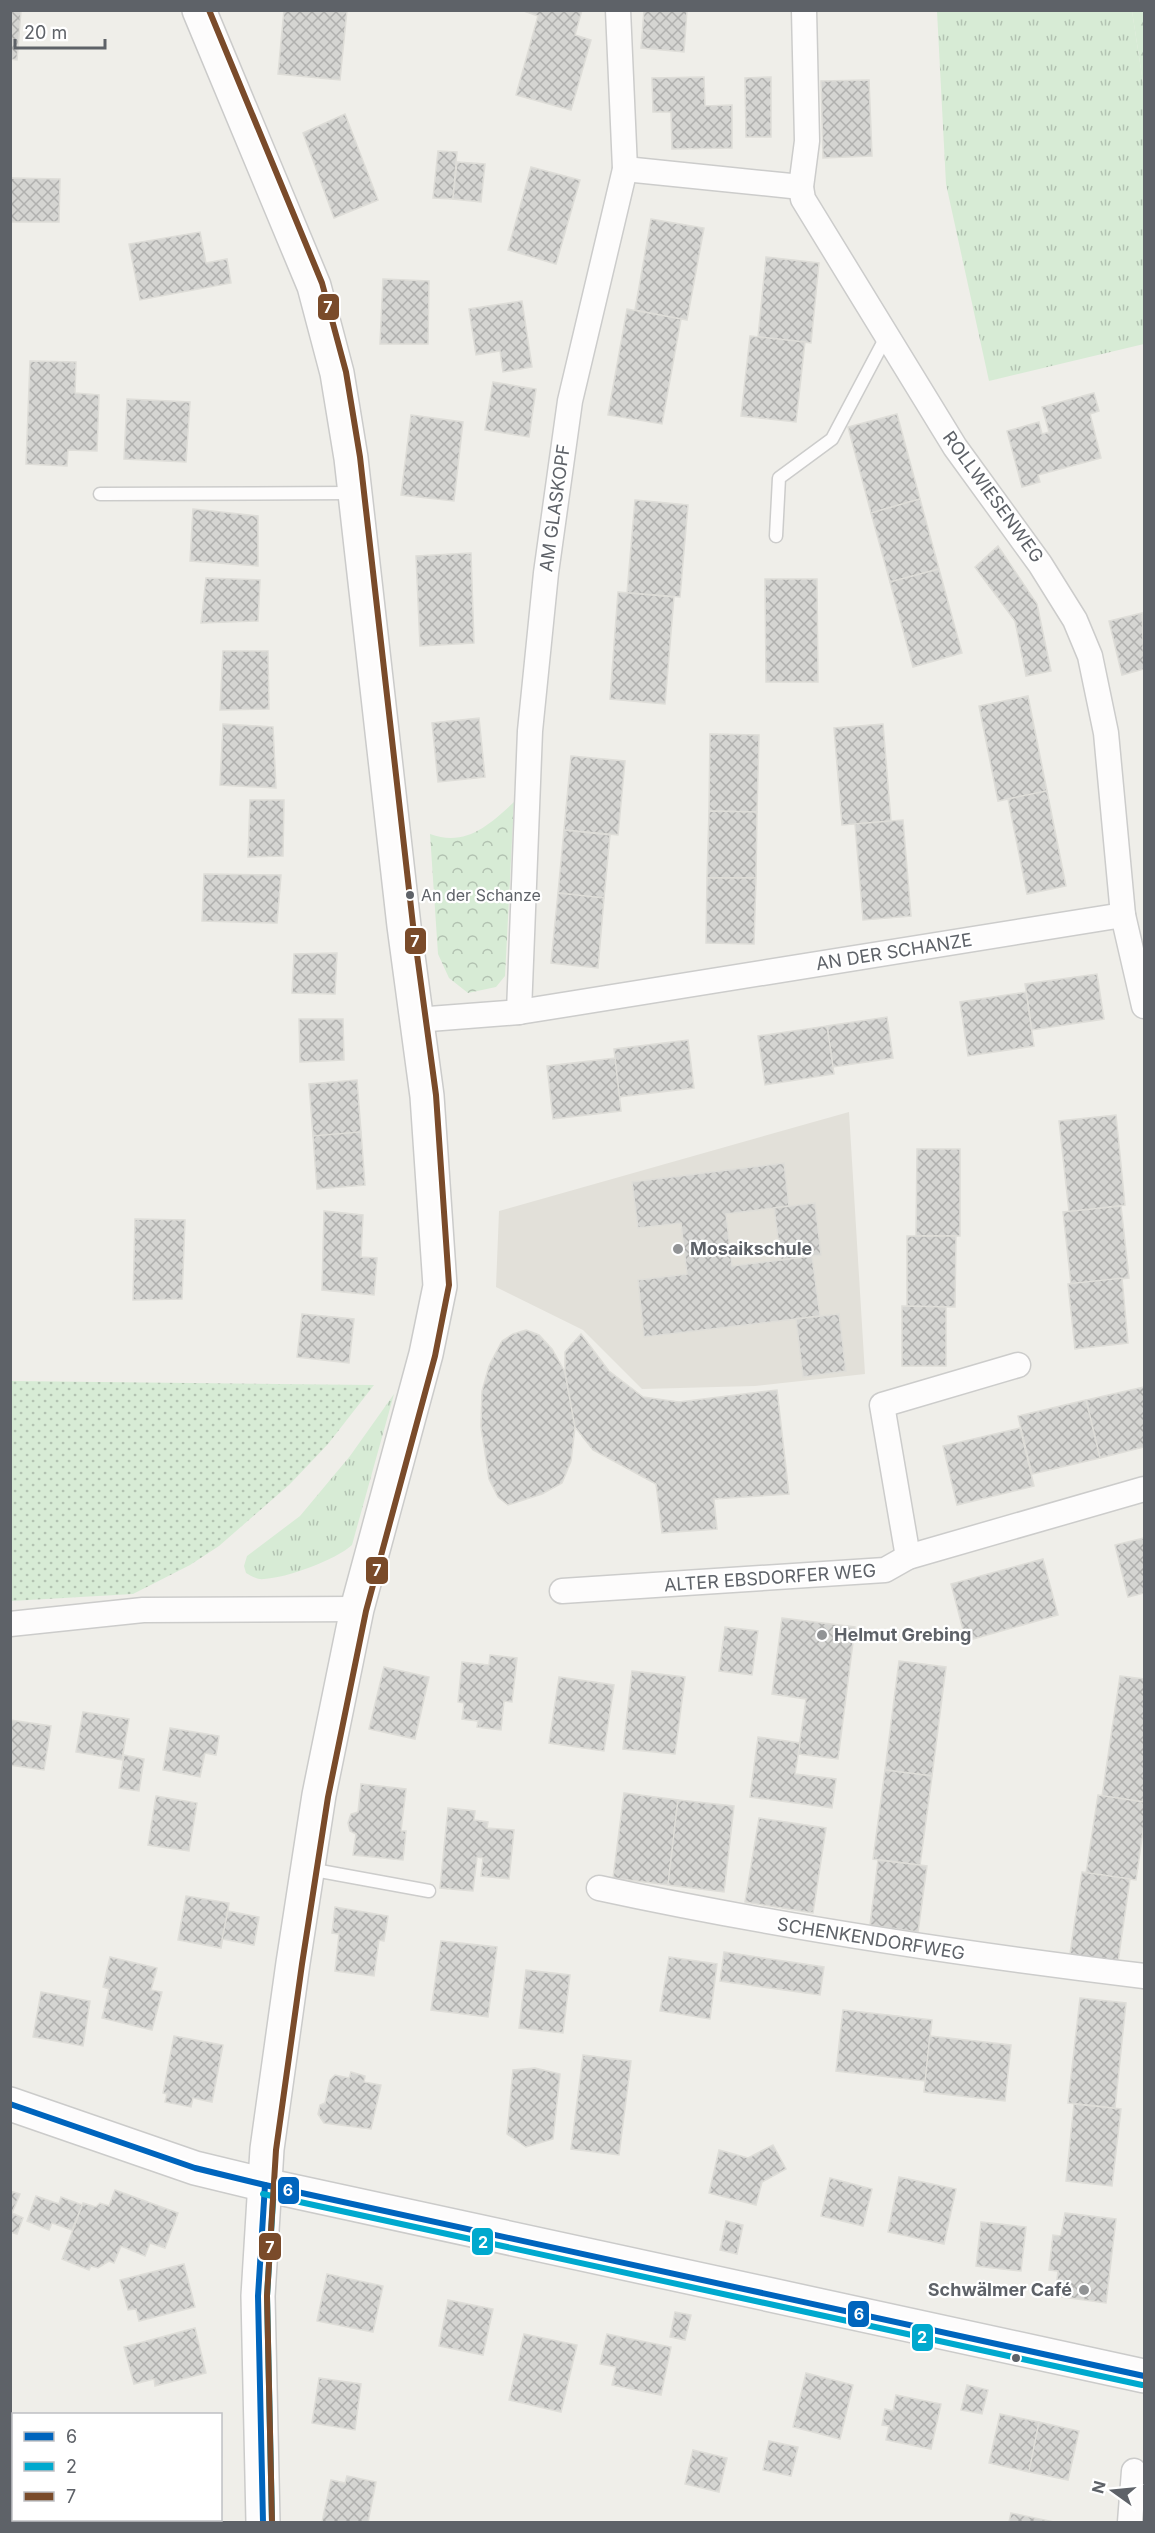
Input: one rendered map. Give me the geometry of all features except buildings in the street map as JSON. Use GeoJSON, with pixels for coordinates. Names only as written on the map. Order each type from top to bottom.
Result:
{"type":"FeatureCollection","features":[{"type":"Feature","properties":{"kind":"main road"},"geometry":{"type":"LineString","coordinates":[[199,10],[314,286],[337,374],[354,493],[427,1096],[440,1286],[426,1354],[357,1609],[319,1795],[267,2149],[258,2296],[263,2523]]}},
{"type":"Feature","properties":{"kind":"main road"},"geometry":{"type":"LineString","coordinates":[[10,2104],[195,2168],[265,2185],[1144,2376]]}},
{"type":"Feature","properties":{"kind":"street","name":"AM GLASKOPF"},"geometry":{"type":"LineString","coordinates":[[519,1012],[530,731],[546,573],[570,401],[625,169],[618,10]]}},
{"type":"Feature","properties":{"kind":"street","name":"ROLLWIESENWEG"},"geometry":{"type":"LineString","coordinates":[[804,10],[807,141],[801,187],[803,199],[954,447],[1062,594],[1090,656],[1106,733],[1123,915],[1144,1006]]}},
{"type":"Feature","properties":{"kind":"street"},"geometry":{"type":"LineString","coordinates":[[625,169],[801,187]]}},
{"type":"Feature","properties":{"kind":"street","name":"AN DER SCHANZE"},"geometry":{"type":"LineString","coordinates":[[416,1020],[519,1012],[1123,915]]}},
{"type":"Feature","properties":{"kind":"street"},"geometry":{"type":"LineString","coordinates":[[908,1557],[882,1405],[1018,1365]]}},
{"type":"Feature","properties":{"kind":"street","name":"ALTER EBSDORFER WEG"},"geometry":{"type":"LineString","coordinates":[[562,1591],[885,1570],[908,1557],[1144,1490]]}},
{"type":"Feature","properties":{"kind":"street"},"geometry":{"type":"LineString","coordinates":[[10,1624],[144,1610],[357,1609]]}},
{"type":"Feature","properties":{"kind":"street","name":"SCHENKENDORFWEG"},"geometry":{"type":"LineString","coordinates":[[599,1888],[737,1917],[982,1956],[1144,1976]]}},
{"type":"Feature","properties":{"kind":"street"},"geometry":{"type":"LineString","coordinates":[[1130,2523],[1134,2471]]}},
{"type":"Feature","properties":{"kind":"lane"},"geometry":{"type":"LineString","coordinates":[[776,536],[779,478],[832,440],[886,337]]}},
{"type":"Feature","properties":{"kind":"lane"},"geometry":{"type":"LineString","coordinates":[[100,494],[354,493]]}},
{"type":"Feature","properties":{"kind":"lane"},"geometry":{"type":"LineString","coordinates":[[308,1869],[429,1891]]}},
{"type":"Feature","properties":{"kind":"shaded area","name":"Mosaikschule"},"geometry":{"type":"Polygon","coordinates":[[[849,1112],[865,1374],[755,1386],[642,1389],[583,1330],[496,1287],[499,1211],[849,1112]]]}},
{"type":"Feature","properties":{"kind":"green space"},"geometry":{"type":"Polygon","coordinates":[[[937,11],[1132,11],[1144,89],[1144,344],[989,381],[946,184],[937,11]]]}},
{"type":"Feature","properties":{"kind":"green space"},"geometry":{"type":"Polygon","coordinates":[[[1132,11],[1144,11],[1144,89],[1132,11]]]}},
{"type":"Feature","properties":{"kind":"green space"},"geometry":{"type":"Polygon","coordinates":[[[514,802],[505,976],[496,987],[468,993],[449,978],[438,954],[430,834],[455,838],[466,836],[486,826],[514,802]]]}},
{"type":"Feature","properties":{"kind":"green space"},"geometry":{"type":"Polygon","coordinates":[[[11,1381],[374,1385],[328,1444],[290,1484],[219,1546],[190,1565],[133,1594],[11,1601],[11,1381]]]}},
{"type":"Feature","properties":{"kind":"green space"},"geometry":{"type":"Polygon","coordinates":[[[394,1394],[352,1545],[323,1562],[285,1575],[262,1579],[246,1573],[244,1566],[247,1556],[300,1516],[350,1456],[394,1394]]]}},
{"type":"Feature","properties":{"kind":"transit line","name":"7"},"geometry":{"type":"LineString","coordinates":[[209,10],[322,283],[346,372],[360,457],[413,925],[436,1095],[449,1285],[435,1356],[366,1611],[328,1797],[302,1964],[276,2150],[267,2296],[272,2522]]}},
{"type":"Feature","properties":{"kind":"transit line","name":"6"},"geometry":{"type":"LineString","coordinates":[[10,2104],[195,2168],[265,2185],[1144,2376]]}},
{"type":"Feature","properties":{"kind":"transit line","name":"6"},"geometry":{"type":"LineString","coordinates":[[263,2522],[258,2296],[265,2185]]}},
{"type":"Feature","properties":{"kind":"transit line","name":"2"},"geometry":{"type":"LineString","coordinates":[[272,2522],[267,2296],[274,2186]]}},
{"type":"Feature","properties":{"kind":"transit line","name":"2"},"geometry":{"type":"LineString","coordinates":[[263,2194],[1142,2385]]}},
{"type":"Feature","properties":{"kind":"place","name":"An der Schanze"},"geometry":{"type":"Point","coordinates":[410,895]}},
{"type":"Feature","properties":{"kind":"place","name":"Mosaikschule"},"geometry":{"type":"Point","coordinates":[678,1249]}},
{"type":"Feature","properties":{"kind":"place","name":"Helmut Grebing"},"geometry":{"type":"Point","coordinates":[822,1635]}},
{"type":"Feature","properties":{"kind":"place","name":"Schwälmer Café"},"geometry":{"type":"Point","coordinates":[1084,2290]}}]}
